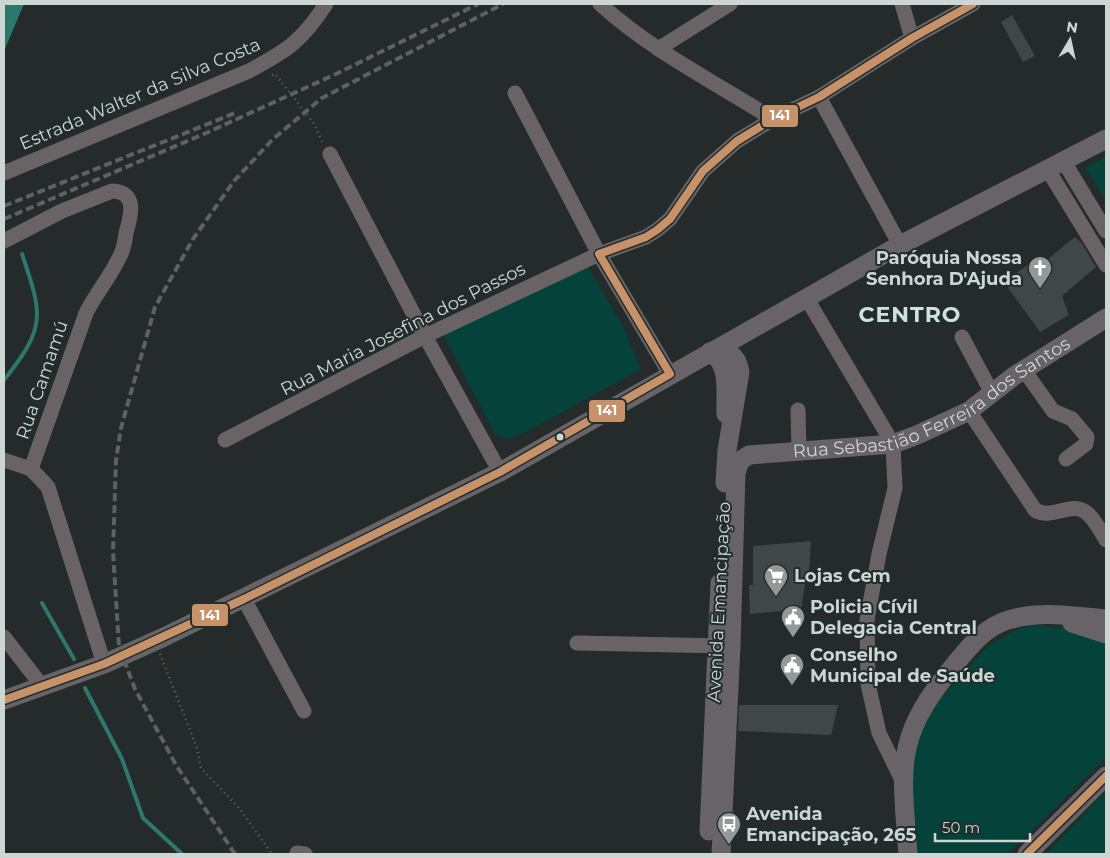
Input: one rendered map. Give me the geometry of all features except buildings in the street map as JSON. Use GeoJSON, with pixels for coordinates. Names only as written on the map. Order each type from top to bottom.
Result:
{"type":"FeatureCollection","features":[{"type":"Feature","properties":{"kind":"main road"},"geometry":{"type":"LineString","coordinates":[[4,700],[104,664],[155,641],[500,472],[900,245],[1106,139]]}},
{"type":"Feature","properties":{"kind":"main road","name":"Rua Sebastião Ferreira dos Santos"},"geometry":{"type":"LineString","coordinates":[[749,454],[893,444],[969,411],[1024,370],[1106,318]]}},
{"type":"Feature","properties":{"kind":"main road"},"geometry":{"type":"LineString","coordinates":[[710,352],[719,350],[731,354],[744,333]]}},
{"type":"Feature","properties":{"kind":"main road"},"geometry":{"type":"LineString","coordinates":[[710,352],[718,356],[724,366],[727,450]]}},
{"type":"Feature","properties":{"kind":"main road","name":"Avenida Emancipação"},"geometry":{"type":"LineString","coordinates":[[721,854],[727,450],[738,395],[739,363],[731,354]]}},
{"type":"Feature","properties":{"kind":"main road"},"geometry":{"type":"LineString","coordinates":[[738,395],[738,443],[749,454]]}},
{"type":"Feature","properties":{"kind":"main road","name":"Avenida Emancipação"},"geometry":{"type":"LineString","coordinates":[[708,854],[736,473],[740,461],[749,454]]}},
{"type":"Feature","properties":{"kind":"main road"},"geometry":{"type":"LineString","coordinates":[[908,854],[902,780],[905,749],[912,727],[941,680],[974,642],[991,626],[1035,614],[1106,609]]}},
{"type":"Feature","properties":{"kind":"main road"},"geometry":{"type":"LineString","coordinates":[[1066,613],[1106,619]]}},
{"type":"Feature","properties":{"kind":"main road"},"geometry":{"type":"LineString","coordinates":[[1035,614],[1062,620],[1106,634]]}},
{"type":"Feature","properties":{"kind":"main road"},"geometry":{"type":"LineString","coordinates":[[1027,854],[1106,776]]}},
{"type":"Feature","properties":{"kind":"street","name":"Estrada Walter da Silva Costa"},"geometry":{"type":"LineString","coordinates":[[4,173],[256,67],[284,52],[311,27],[326,4]]}},
{"type":"Feature","properties":{"kind":"street"},"geometry":{"type":"LineString","coordinates":[[600,4],[630,30],[658,49],[773,119]]}},
{"type":"Feature","properties":{"kind":"street"},"geometry":{"type":"LineString","coordinates":[[658,49],[730,4]]}},
{"type":"Feature","properties":{"kind":"street"},"geometry":{"type":"LineString","coordinates":[[902,4],[912,38]]}},
{"type":"Feature","properties":{"kind":"street","name":"Rua Maria Josefina dos Passos"},"geometry":{"type":"LineString","coordinates":[[225,440],[425,336],[599,254],[646,237],[670,219],[704,171],[720,154],[773,119],[819,97],[912,38],[974,4]]}},
{"type":"Feature","properties":{"kind":"street"},"geometry":{"type":"LineString","coordinates":[[515,93],[599,254],[670,374]]}},
{"type":"Feature","properties":{"kind":"street"},"geometry":{"type":"LineString","coordinates":[[819,97],[900,245]]}},
{"type":"Feature","properties":{"kind":"street"},"geometry":{"type":"LineString","coordinates":[[330,154],[425,336],[500,472]]}},
{"type":"Feature","properties":{"kind":"street"},"geometry":{"type":"LineString","coordinates":[[1056,166],[1106,231]]}},
{"type":"Feature","properties":{"kind":"street"},"geometry":{"type":"LineString","coordinates":[[1056,166],[1106,265]]}},
{"type":"Feature","properties":{"kind":"street","name":"Rua Camamú"},"geometry":{"type":"LineString","coordinates":[[4,241],[89,199],[112,191],[126,195],[131,210],[121,255],[95,293],[86,313],[31,469]]}},
{"type":"Feature","properties":{"kind":"street"},"geometry":{"type":"LineString","coordinates":[[807,299],[893,444],[895,488],[868,613],[868,684],[879,733],[902,780]]}},
{"type":"Feature","properties":{"kind":"street"},"geometry":{"type":"LineString","coordinates":[[962,337],[992,394]]}},
{"type":"Feature","properties":{"kind":"street"},"geometry":{"type":"LineString","coordinates":[[1024,370],[1053,411],[1072,419],[1087,437],[1086,444],[1066,459]]}},
{"type":"Feature","properties":{"kind":"street"},"geometry":{"type":"LineString","coordinates":[[798,410],[799,452]]}},
{"type":"Feature","properties":{"kind":"street"},"geometry":{"type":"LineString","coordinates":[[969,411],[1035,510],[1042,515],[1049,515],[1072,508],[1079,509],[1088,514],[1106,540]]}},
{"type":"Feature","properties":{"kind":"street"},"geometry":{"type":"LineString","coordinates":[[4,460],[31,469],[48,487],[55,504],[104,664]]}},
{"type":"Feature","properties":{"kind":"street"},"geometry":{"type":"LineString","coordinates":[[244,599],[304,711]]}},
{"type":"Feature","properties":{"kind":"street"},"geometry":{"type":"LineString","coordinates":[[4,637],[42,686]]}},
{"type":"Feature","properties":{"kind":"street"},"geometry":{"type":"LineString","coordinates":[[577,643],[724,646]]}},
{"type":"Feature","properties":{"kind":"path"},"geometry":{"type":"LineString","coordinates":[[256,67],[260,78],[275,74],[316,125],[322,142],[330,154]]}},
{"type":"Feature","properties":{"kind":"path"},"geometry":{"type":"LineString","coordinates":[[155,641],[194,740],[201,768],[240,809],[272,854]]}},
{"type":"Feature","properties":{"kind":"shaded area"},"geometry":{"type":"Polygon","coordinates":[[[4,4],[24,4],[4,51],[4,4]]]}},
{"type":"Feature","properties":{"kind":"shaded area"},"geometry":{"type":"Polygon","coordinates":[[[1106,156],[1106,200],[1085,168],[1106,156]]]}},
{"type":"Feature","properties":{"kind":"shaded area"},"geometry":{"type":"Polygon","coordinates":[[[588,266],[624,329],[641,369],[519,436],[505,439],[495,434],[443,334],[588,266]]]}},
{"type":"Feature","properties":{"kind":"shaded area"},"geometry":{"type":"Polygon","coordinates":[[[1035,625],[1065,628],[1106,642],[1106,758],[1008,854],[914,854],[906,771],[926,717],[988,646],[1022,627],[1035,625]]]}},
{"type":"Feature","properties":{"kind":"shaded area"},"geometry":{"type":"Polygon","coordinates":[[[1106,791],[1106,854],[1046,854],[1106,791]]]}},
{"type":"Feature","properties":{"kind":"waterway"},"geometry":{"type":"LineString","coordinates":[[4,380],[27,347],[34,333],[37,320],[34,292],[22,254]]}},
{"type":"Feature","properties":{"kind":"waterway"},"geometry":{"type":"LineString","coordinates":[[42,603],[74,659]]}},
{"type":"Feature","properties":{"kind":"waterway"},"geometry":{"type":"LineString","coordinates":[[85,688],[122,759],[143,818],[182,854]]}},
{"type":"Feature","properties":{"kind":"railway"},"geometry":{"type":"LineString","coordinates":[[4,219],[204,134],[336,74],[478,4]]}},
{"type":"Feature","properties":{"kind":"railway"},"geometry":{"type":"LineString","coordinates":[[235,854],[176,765],[135,689],[119,647],[113,552],[116,460],[121,428],[155,307],[193,239],[234,181],[273,139],[322,98],[503,4]]}},
{"type":"Feature","properties":{"kind":"railway"},"geometry":{"type":"LineString","coordinates":[[4,206],[235,113]]}},
{"type":"Feature","properties":{"kind":"transit line","name":"141"},"geometry":{"type":"LineString","coordinates":[[4,700],[104,664],[244,599],[500,472],[670,374],[599,254],[646,237],[657,230],[670,219],[703,171],[737,141],[773,119],[819,97],[912,38],[973,4]]}},
{"type":"Feature","properties":{"kind":"transit line","name":"141"},"geometry":{"type":"LineString","coordinates":[[1027,854],[1106,776]]}},
{"type":"Feature","properties":{"kind":"place","name":"Paróquia Nossa Senhora D'Ajuda"},"geometry":{"type":"Point","coordinates":[1040,289]}},
{"type":"Feature","properties":{"kind":"place","name":"Lojas Cem"},"geometry":{"type":"Point","coordinates":[776,597]}},
{"type":"Feature","properties":{"kind":"place","name":"Policia Cívil Delegacia Central"},"geometry":{"type":"Point","coordinates":[793,638]}},
{"type":"Feature","properties":{"kind":"place","name":"Conselho Municipal de Saúde"},"geometry":{"type":"Point","coordinates":[792,686]}},
{"type":"Feature","properties":{"kind":"place","name":"Avenida Emancipação, 265"},"geometry":{"type":"Point","coordinates":[729,845]}},
{"type":"Feature","properties":{"kind":"district","name":"CENTRO"},"geometry":{"type":"Point","coordinates":[910,314]}}]}
